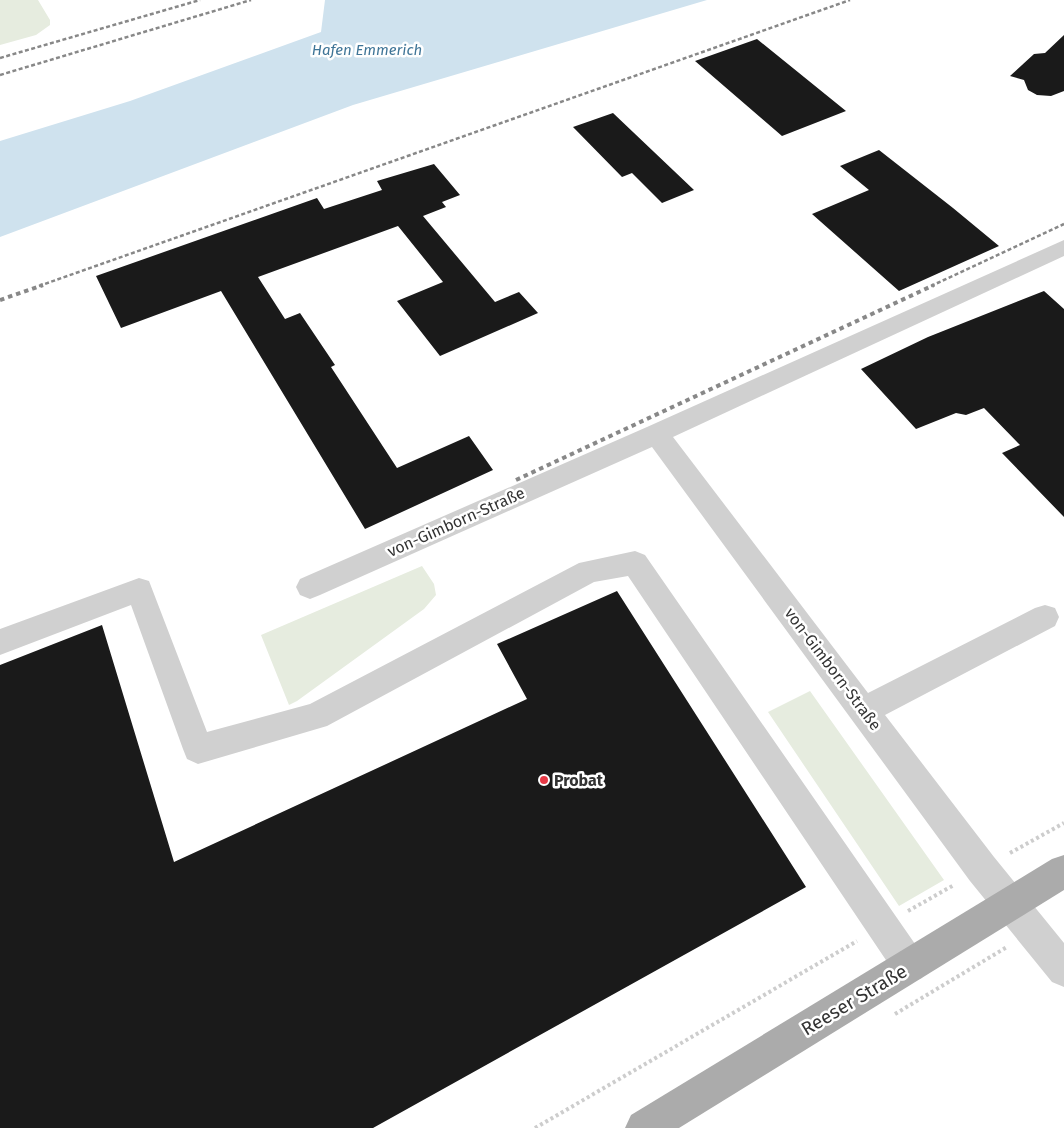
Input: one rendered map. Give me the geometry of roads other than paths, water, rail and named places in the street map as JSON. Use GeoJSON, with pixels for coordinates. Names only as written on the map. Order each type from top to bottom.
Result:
{"type":"FeatureCollection","features":[{"type":"Feature","properties":{"kind":"main road","name":"Reeser Straße"},"geometry":{"type":"LineString","coordinates":[[644,1128],[1064,871]]}},
{"type":"Feature","properties":{"kind":"street","name":"von-Gimborn-Straße"},"geometry":{"type":"LineString","coordinates":[[310,587],[656,434],[1064,247]]}},
{"type":"Feature","properties":{"kind":"street","name":"von-Gimborn-Straße"},"geometry":{"type":"LineString","coordinates":[[656,434],[982,869],[1064,970]]}},
{"type":"Feature","properties":{"kind":"street"},"geometry":{"type":"LineString","coordinates":[[0,642],[139,590],[198,750],[316,716],[589,572],[635,563],[910,966]]}},
{"type":"Feature","properties":{"kind":"street"},"geometry":{"type":"LineString","coordinates":[[864,711],[1045,617]]}},
{"type":"Feature","properties":{"kind":"water","name":"Hafen Emmerich"},"geometry":{"type":"Polygon","coordinates":[[[325,0],[707,0],[353,105],[0,237],[0,141],[130,101],[321,32],[325,0]]]}},
{"type":"Feature","properties":{"kind":"railway"},"geometry":{"type":"LineString","coordinates":[[0,58],[200,0]]}},
{"type":"Feature","properties":{"kind":"railway"},"geometry":{"type":"LineString","coordinates":[[0,75],[251,0]]}},
{"type":"Feature","properties":{"kind":"railway"},"geometry":{"type":"LineString","coordinates":[[39,286],[850,0]]}},
{"type":"Feature","properties":{"kind":"railway"},"geometry":{"type":"LineString","coordinates":[[931,286],[1064,224]]}},
{"type":"Feature","properties":{"kind":"railway"},"geometry":{"type":"LineString","coordinates":[[0,300],[43,285]]}},
{"type":"Feature","properties":{"kind":"railway"},"geometry":{"type":"LineString","coordinates":[[516,480],[934,285]]}},
{"type":"Feature","properties":{"kind":"place","name":"Probat"},"geometry":{"type":"Point","coordinates":[544,780]}}]}
